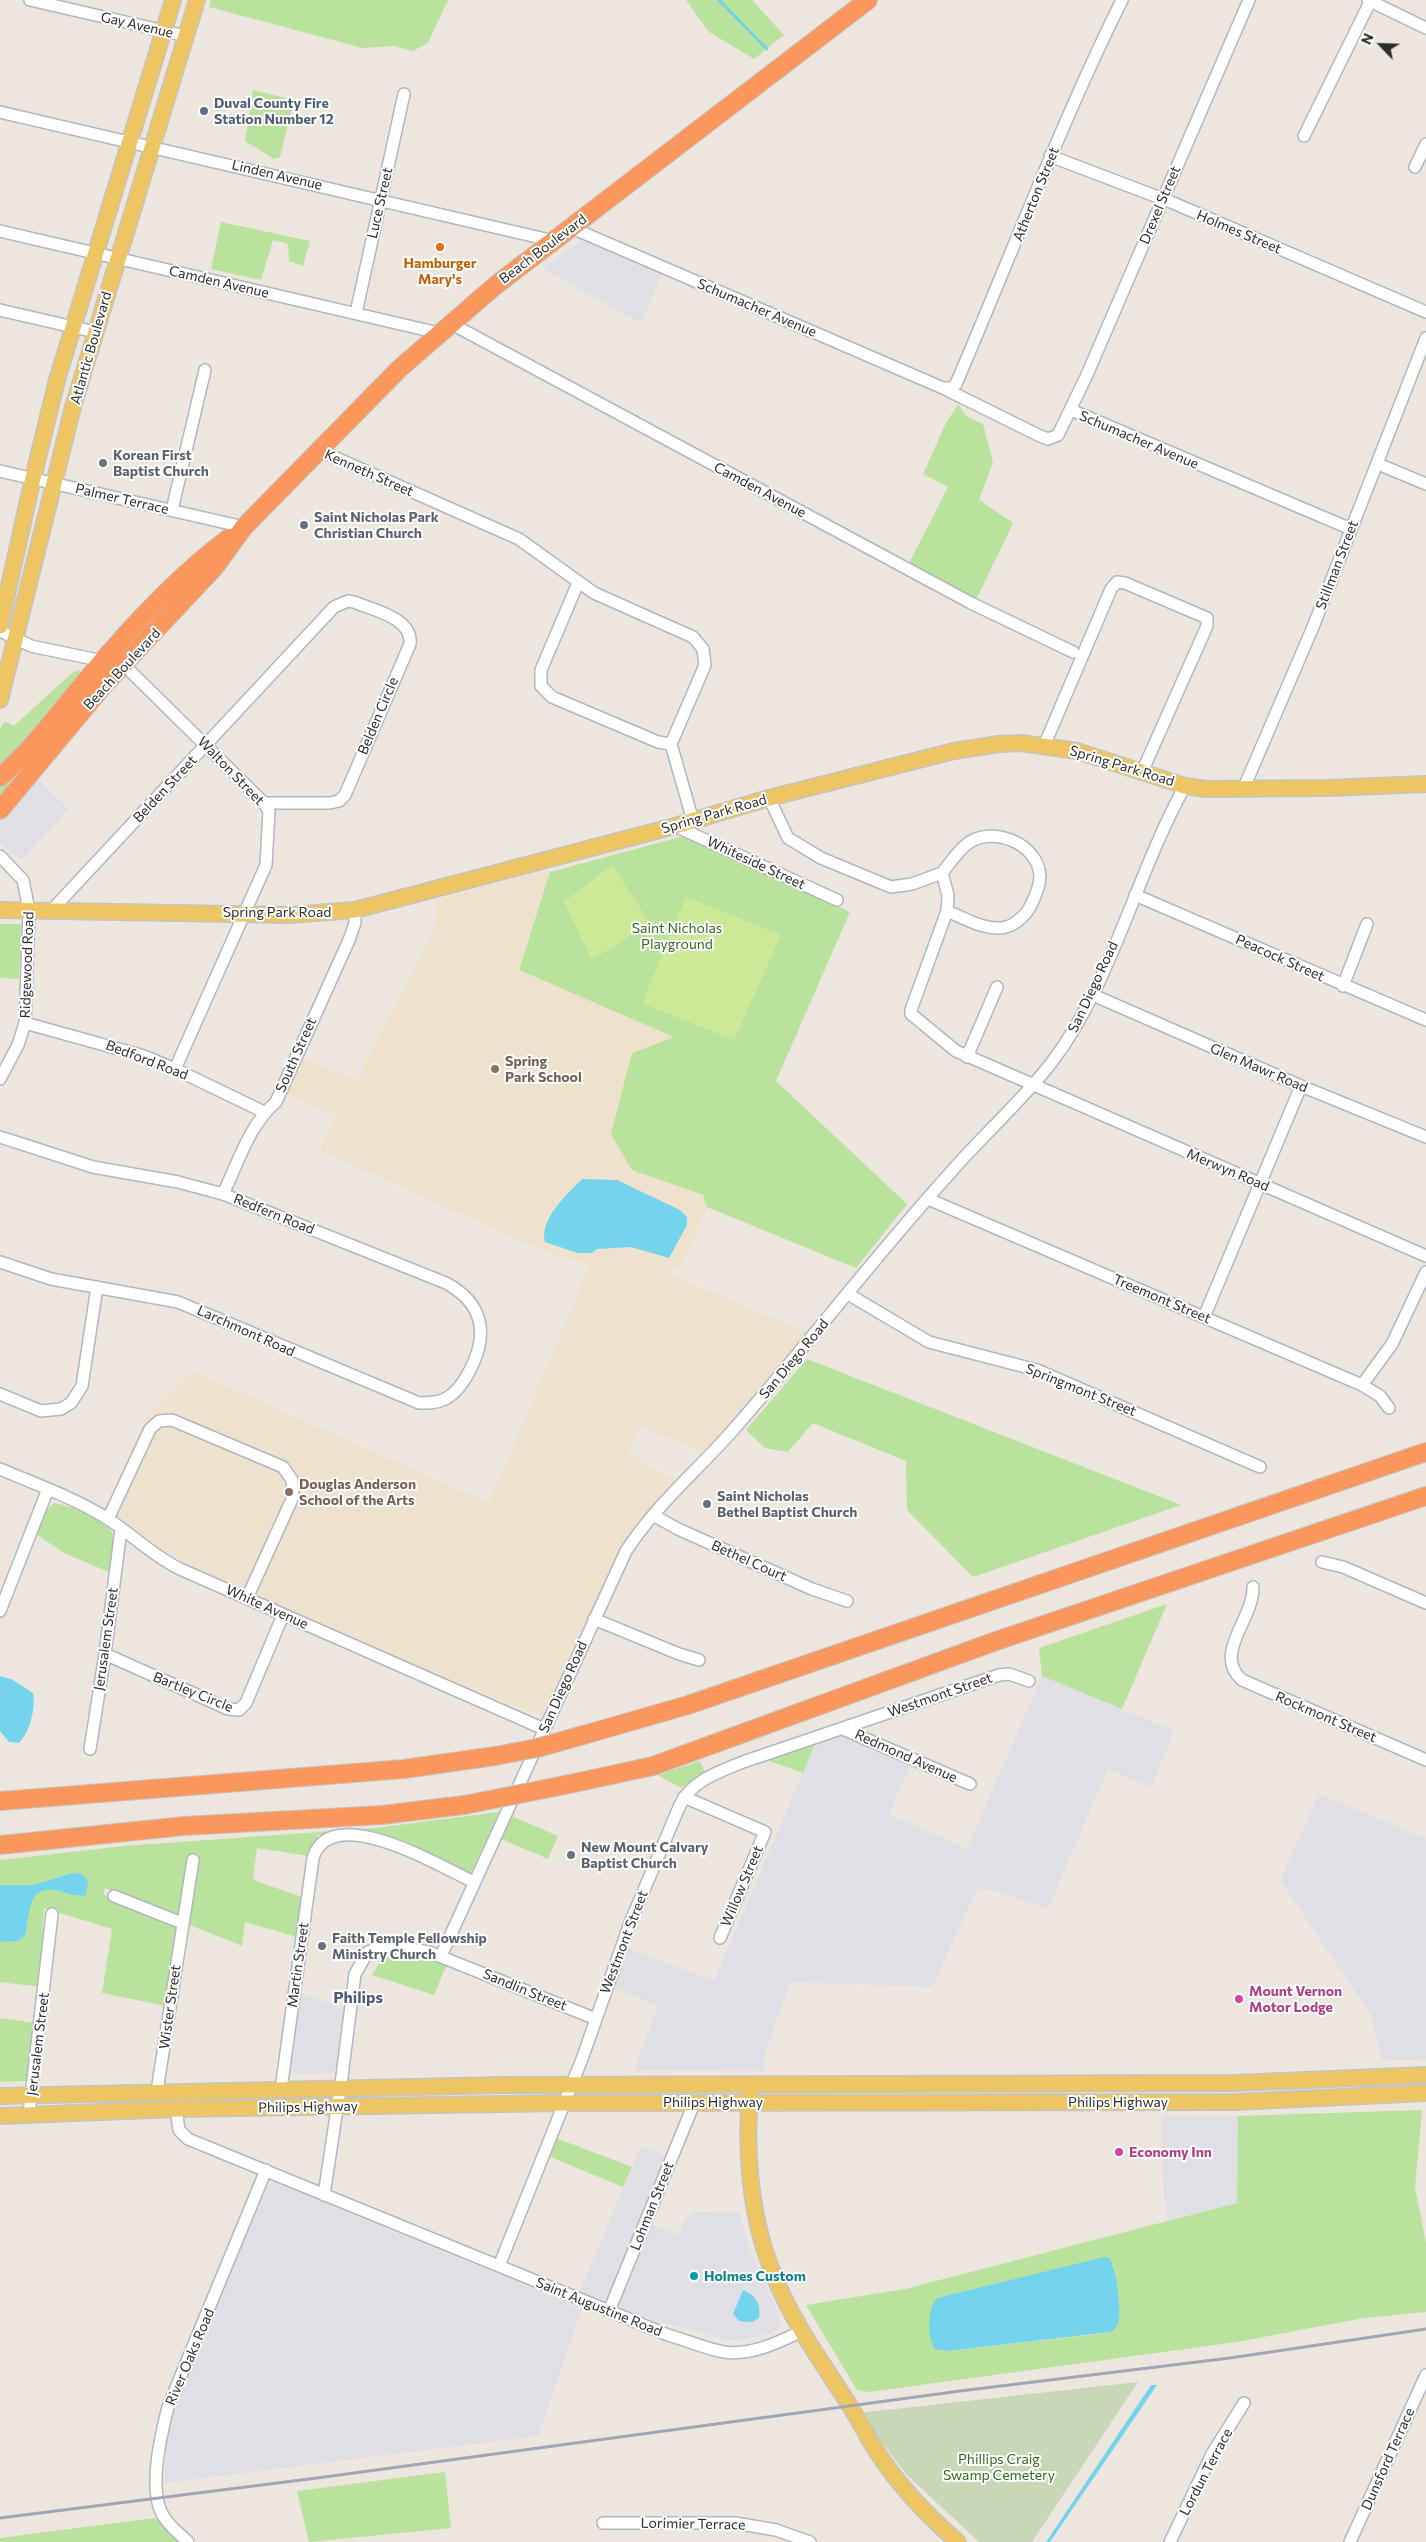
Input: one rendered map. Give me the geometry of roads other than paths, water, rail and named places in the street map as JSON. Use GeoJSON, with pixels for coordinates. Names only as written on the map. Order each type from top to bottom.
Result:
{"type":"FeatureCollection","features":[{"type":"Feature","properties":{"kind":"highway","name":"Beach Boulevard"},"geometry":{"type":"LineString","coordinates":[[0,810],[124,665],[214,568],[244,527],[379,388],[445,328],[554,241],[868,0]]}},
{"type":"Feature","properties":{"kind":"highway","name":"Beach Boulevard"},"geometry":{"type":"LineString","coordinates":[[3,774],[51,724],[102,661],[203,557],[244,527]]}},
{"type":"Feature","properties":{"kind":"highway"},"geometry":{"type":"LineString","coordinates":[[0,1801],[404,1769],[537,1748],[688,1705],[1426,1452]]}},
{"type":"Feature","properties":{"kind":"highway"},"geometry":{"type":"LineString","coordinates":[[0,1845],[184,1826],[382,1815],[464,1805],[653,1766],[996,1641],[1426,1496]]}},
{"type":"Feature","properties":{"kind":"main road","name":"Atlantic Boulevard"},"geometry":{"type":"LineString","coordinates":[[0,626],[33,478],[73,327],[173,0]]}},
{"type":"Feature","properties":{"kind":"main road","name":"Atlantic Boulevard"},"geometry":{"type":"LineString","coordinates":[[0,700],[94,332],[197,0]]}},
{"type":"Feature","properties":{"kind":"main road"},"geometry":{"type":"LineString","coordinates":[[102,661],[124,665]]}},
{"type":"Feature","properties":{"kind":"main road","name":"Spring Park Road"},"geometry":{"type":"LineString","coordinates":[[0,910],[304,915],[355,910],[675,826],[769,798],[978,746],[1022,743],[1077,751],[1186,786],[1206,790],[1426,784]]}},
{"type":"Feature","properties":{"kind":"main road","name":"Philips Highway"},"geometry":{"type":"LineString","coordinates":[[0,2096],[157,2091],[572,2085],[927,2085],[1274,2082],[1426,2075]]}},
{"type":"Feature","properties":{"kind":"main road"},"geometry":{"type":"LineString","coordinates":[[750,2084],[748,2124],[750,2175],[759,2230],[776,2280],[802,2331],[881,2459],[911,2496],[954,2541]]}},
{"type":"Feature","properties":{"kind":"main road","name":"Philips Highway"},"geometry":{"type":"LineString","coordinates":[[0,2116],[176,2109],[565,2102],[928,2103],[1273,2101],[1426,2093]]}},
{"type":"Feature","properties":{"kind":"street","name":"Gay Avenue"},"geometry":{"type":"LineString","coordinates":[[30,0],[186,36]]}},
{"type":"Feature","properties":{"kind":"street","name":"Atherton Street"},"geometry":{"type":"LineString","coordinates":[[947,388],[956,384],[1009,261],[1050,156],[1122,0]]}},
{"type":"Feature","properties":{"kind":"street","name":"Drexel Street"},"geometry":{"type":"LineString","coordinates":[[1071,410],[1249,0]]}},
{"type":"Feature","properties":{"kind":"street"},"geometry":{"type":"LineString","coordinates":[[1304,136],[1370,0],[1426,28]]}},
{"type":"Feature","properties":{"kind":"street","name":"Luce Street"},"geometry":{"type":"LineString","coordinates":[[356,312],[404,94]]}},
{"type":"Feature","properties":{"kind":"street","name":"Linden Avenue"},"geometry":{"type":"LineString","coordinates":[[0,112],[554,241]]}},
{"type":"Feature","properties":{"kind":"street"},"geometry":{"type":"LineString","coordinates":[[1415,167],[1426,144]]}},
{"type":"Feature","properties":{"kind":"street","name":"Holmes Street"},"geometry":{"type":"LineString","coordinates":[[1050,156],[1162,200],[1426,312]]}},
{"type":"Feature","properties":{"kind":"street","name":"Schumacher Avenue"},"geometry":{"type":"LineString","coordinates":[[572,228],[947,388],[1048,438],[1058,436],[1071,410],[1351,529]]}},
{"type":"Feature","properties":{"kind":"street","name":"Camden Avenue"},"geometry":{"type":"LineString","coordinates":[[0,231],[356,312],[445,328],[970,603],[1073,652]]}},
{"type":"Feature","properties":{"kind":"street"},"geometry":{"type":"LineString","coordinates":[[0,310],[94,332]]}},
{"type":"Feature","properties":{"kind":"street","name":"Stillman Street"},"geometry":{"type":"LineString","coordinates":[[1243,790],[1313,627],[1395,423],[1406,384],[1426,338]]}},
{"type":"Feature","properties":{"kind":"street"},"geometry":{"type":"LineString","coordinates":[[172,510],[205,370]]}},
{"type":"Feature","properties":{"kind":"street","name":"Kenneth Street"},"geometry":{"type":"LineString","coordinates":[[318,450],[519,539],[594,593],[693,636],[700,642],[706,656],[705,665],[671,744]]}},
{"type":"Feature","properties":{"kind":"street"},"geometry":{"type":"LineString","coordinates":[[1378,464],[1426,484]]}},
{"type":"Feature","properties":{"kind":"street","name":"Palmer Terrace"},"geometry":{"type":"LineString","coordinates":[[0,471],[244,527]]}},
{"type":"Feature","properties":{"kind":"street"},"geometry":{"type":"LineString","coordinates":[[1044,746],[1111,589],[1117,582],[1125,583],[1207,618],[1207,626],[1142,772]]}},
{"type":"Feature","properties":{"kind":"street"},"geometry":{"type":"LineString","coordinates":[[578,583],[541,670],[542,686],[552,697],[658,742],[671,744],[693,821]]}},
{"type":"Feature","properties":{"kind":"street","name":"Belden Circle"},"geometry":{"type":"LineString","coordinates":[[264,803],[330,804],[339,801],[345,795],[410,644],[409,632],[401,622],[354,602],[341,603]]}},
{"type":"Feature","properties":{"kind":"street","name":"Belden Street"},"geometry":{"type":"LineString","coordinates":[[51,911],[334,607],[341,603]]}},
{"type":"Feature","properties":{"kind":"street"},"geometry":{"type":"LineString","coordinates":[[0,631],[31,646],[102,661]]}},
{"type":"Feature","properties":{"kind":"street","name":"Walton Street"},"geometry":{"type":"LineString","coordinates":[[124,665],[264,803],[269,812],[268,855],[211,993],[175,1069]]}},
{"type":"Feature","properties":{"kind":"street","name":"San Diego Road"},"geometry":{"type":"LineString","coordinates":[[441,1956],[626,1551],[653,1515],[706,1461],[796,1358],[928,1199],[1031,1085],[1066,1042],[1093,995],[1152,853],[1186,786]]}},
{"type":"Feature","properties":{"kind":"street"},"geometry":{"type":"LineString","coordinates":[[769,798],[788,838],[808,852],[891,887],[912,884],[942,873],[968,843],[991,835],[1022,845],[1032,855],[1040,876],[1036,895],[1027,913],[1006,927],[989,927],[947,911]]}},
{"type":"Feature","properties":{"kind":"street","name":"Whiteside Street"},"geometry":{"type":"LineString","coordinates":[[675,826],[837,900]]}},
{"type":"Feature","properties":{"kind":"street","name":"Ridgewood Road"},"geometry":{"type":"LineString","coordinates":[[0,856],[23,880],[28,896],[29,910],[25,1023],[18,1045],[0,1079]]}},
{"type":"Feature","properties":{"kind":"street"},"geometry":{"type":"LineString","coordinates":[[942,873],[948,895],[947,911],[911,1014],[948,1045],[967,1057],[1031,1085]]}},
{"type":"Feature","properties":{"kind":"street","name":"Peacock Street"},"geometry":{"type":"LineString","coordinates":[[1134,895],[1342,986],[1426,1020]]}},
{"type":"Feature","properties":{"kind":"street","name":"South Street"},"geometry":{"type":"LineString","coordinates":[[223,1194],[253,1130],[264,1112],[276,1102],[355,923],[355,910]]}},
{"type":"Feature","properties":{"kind":"street"},"geometry":{"type":"LineString","coordinates":[[1342,986],[1367,924]]}},
{"type":"Feature","properties":{"kind":"street"},"geometry":{"type":"LineString","coordinates":[[967,1057],[997,987]]}},
{"type":"Feature","properties":{"kind":"street","name":"Glen Mawr Road"},"geometry":{"type":"LineString","coordinates":[[1093,995],[1301,1086],[1426,1137]]}},
{"type":"Feature","properties":{"kind":"street","name":"Bedford Road"},"geometry":{"type":"LineString","coordinates":[[25,1023],[118,1047],[175,1069],[264,1112]]}},
{"type":"Feature","properties":{"kind":"street","name":"Merwyn Road"},"geometry":{"type":"LineString","coordinates":[[1031,1085],[1426,1256]]}},
{"type":"Feature","properties":{"kind":"street"},"geometry":{"type":"LineString","coordinates":[[1204,1317],[1301,1086]]}},
{"type":"Feature","properties":{"kind":"street","name":"Redfern Road"},"geometry":{"type":"LineString","coordinates":[[0,1137],[93,1167],[178,1182],[223,1194],[459,1290],[475,1309],[480,1323],[481,1336],[472,1367]]}},
{"type":"Feature","properties":{"kind":"street","name":"Treemont Street"},"geometry":{"type":"LineString","coordinates":[[928,1199],[1362,1385],[1380,1396],[1388,1408]]}},
{"type":"Feature","properties":{"kind":"street","name":"Larchmont Road"},"geometry":{"type":"LineString","coordinates":[[0,1262],[42,1276],[178,1302],[419,1403],[434,1403],[446,1399],[464,1383],[472,1367]]}},
{"type":"Feature","properties":{"kind":"street"},"geometry":{"type":"LineString","coordinates":[[1362,1385],[1396,1336],[1426,1272]]}},
{"type":"Feature","properties":{"kind":"street"},"geometry":{"type":"LineString","coordinates":[[0,1394],[41,1411],[61,1409],[71,1403],[82,1386],[97,1288]]}},
{"type":"Feature","properties":{"kind":"street","name":"Springmont Street"},"geometry":{"type":"LineString","coordinates":[[848,1294],[919,1338],[949,1349],[1037,1370],[1260,1467]]}},
{"type":"Feature","properties":{"kind":"street"},"geometry":{"type":"LineString","coordinates":[[108,1519],[150,1429],[159,1421],[172,1420],[283,1467],[292,1480],[293,1497],[247,1598]]}},
{"type":"Feature","properties":{"kind":"street","name":"White Avenue"},"geometry":{"type":"LineString","coordinates":[[0,1469],[108,1519],[165,1561],[283,1615],[544,1729]]}},
{"type":"Feature","properties":{"kind":"street"},"geometry":{"type":"LineString","coordinates":[[0,1611],[48,1490]]}},
{"type":"Feature","properties":{"kind":"street","name":"Bethel Court"},"geometry":{"type":"LineString","coordinates":[[653,1515],[678,1529],[812,1589],[847,1601]]}},
{"type":"Feature","properties":{"kind":"street","name":"Jerusalem Street"},"geometry":{"type":"LineString","coordinates":[[90,1749],[105,1654],[121,1529]]}},
{"type":"Feature","properties":{"kind":"street"},"geometry":{"type":"LineString","coordinates":[[1322,1562],[1343,1567],[1426,1603]]}},
{"type":"Feature","properties":{"kind":"street","name":"Rockmont Street"},"geometry":{"type":"LineString","coordinates":[[1253,1587],[1252,1604],[1230,1653],[1231,1667],[1242,1680],[1426,1760]]}},
{"type":"Feature","properties":{"kind":"street","name":"Bartley Circle"},"geometry":{"type":"LineString","coordinates":[[105,1654],[228,1709],[238,1710],[246,1703],[283,1615]]}},
{"type":"Feature","properties":{"kind":"street"},"geometry":{"type":"LineString","coordinates":[[594,1618],[679,1654],[699,1660]]}},
{"type":"Feature","properties":{"kind":"street","name":"Westmont Street"},"geometry":{"type":"LineString","coordinates":[[499,2266],[572,2085],[630,1923],[684,1797],[696,1784],[722,1770],[999,1675],[1009,1674],[1029,1680]]}},
{"type":"Feature","properties":{"kind":"street","name":"Redmond Avenue"},"geometry":{"type":"LineString","coordinates":[[843,1728],[970,1784]]}},
{"type":"Feature","properties":{"kind":"street","name":"Willow Street"},"geometry":{"type":"LineString","coordinates":[[684,1797],[766,1832],[720,1938]]}},
{"type":"Feature","properties":{"kind":"street","name":"Martin Street"},"geometry":{"type":"LineString","coordinates":[[281,2089],[313,1858],[321,1843],[337,1835],[353,1835],[380,1840],[474,1882]]}},
{"type":"Feature","properties":{"kind":"street","name":"Wister Street"},"geometry":{"type":"LineString","coordinates":[[157,2091],[193,1860]]}},
{"type":"Feature","properties":{"kind":"street"},"geometry":{"type":"LineString","coordinates":[[114,1896],[182,1924]]}},
{"type":"Feature","properties":{"kind":"street","name":"Jerusalem Street"},"geometry":{"type":"LineString","coordinates":[[29,2114],[52,1914]]}},
{"type":"Feature","properties":{"kind":"street","name":"Sandlin Street"},"geometry":{"type":"LineString","coordinates":[[340,2088],[355,1974],[368,1952],[385,1945],[441,1956],[596,2019]]}},
{"type":"Feature","properties":{"kind":"street"},"geometry":{"type":"LineString","coordinates":[[1273,2101],[1274,2082]]}},
{"type":"Feature","properties":{"kind":"street"},"geometry":{"type":"LineString","coordinates":[[1101,2084],[1101,2102]]}},
{"type":"Feature","properties":{"kind":"street"},"geometry":{"type":"LineString","coordinates":[[927,2085],[928,2103]]}},
{"type":"Feature","properties":{"kind":"street"},"geometry":{"type":"LineString","coordinates":[[324,2195],[340,2088]]}},
{"type":"Feature","properties":{"kind":"street","name":"Lohman Street"},"geometry":{"type":"LineString","coordinates":[[609,2311],[695,2101]]}},
{"type":"Feature","properties":{"kind":"street","name":"Saint Augustine Road"},"geometry":{"type":"LineString","coordinates":[[176,2109],[179,2130],[185,2137],[668,2334],[725,2352],[763,2348],[802,2331]]}},
{"type":"Feature","properties":{"kind":"street","name":"River Oaks Road"},"geometry":{"type":"LineString","coordinates":[[188,2542],[163,2516],[158,2503],[157,2473],[161,2434],[168,2407],[266,2170]]}},
{"type":"Feature","properties":{"kind":"street","name":"Dunsford Terrace"},"geometry":{"type":"LineString","coordinates":[[1350,2542],[1426,2375]]}},
{"type":"Feature","properties":{"kind":"street","name":"Lordun Terrace"},"geometry":{"type":"LineString","coordinates":[[1170,2542],[1212,2454],[1244,2403]]}},
{"type":"Feature","properties":{"kind":"street","name":"Lorimier Terrace"},"geometry":{"type":"LineString","coordinates":[[603,2523],[742,2524],[776,2530],[810,2542]]}},
{"type":"Feature","properties":{"kind":"water"},"geometry":{"type":"Polygon","coordinates":[[[582,1179],[617,1180],[680,1210],[687,1217],[687,1225],[669,1258],[631,1247],[597,1249],[592,1253],[578,1253],[545,1242],[544,1234],[550,1216],[582,1179]]]}},
{"type":"Feature","properties":{"kind":"water"},"geometry":{"type":"Polygon","coordinates":[[[0,1676],[13,1680],[33,1693],[34,1705],[31,1719],[26,1733],[19,1743],[9,1742],[0,1731],[0,1676]]]}},
{"type":"Feature","properties":{"kind":"water"},"geometry":{"type":"Polygon","coordinates":[[[72,1873],[82,1874],[88,1881],[86,1895],[81,1896],[54,1890],[45,1890],[38,1893],[31,1906],[25,1936],[18,1941],[0,1942],[0,1885],[33,1885],[72,1873]]]}},
{"type":"Feature","properties":{"kind":"water"},"geometry":{"type":"Polygon","coordinates":[[[1104,2257],[1109,2258],[1112,2262],[1119,2300],[1118,2323],[1111,2332],[947,2351],[935,2349],[932,2344],[929,2323],[931,2309],[937,2298],[1104,2257]]]}},
{"type":"Feature","properties":{"kind":"water"},"geometry":{"type":"Polygon","coordinates":[[[743,2290],[751,2295],[758,2304],[759,2318],[752,2322],[739,2321],[733,2314],[743,2290]]]}},
{"type":"Feature","properties":{"kind":"water"},"geometry":{"type":"Polygon","coordinates":[[[1151,2385],[1157,2385],[1050,2542],[1046,2542],[1151,2385]]]}},
{"type":"Feature","properties":{"kind":"waterway"},"geometry":{"type":"LineString","coordinates":[[719,0],[767,49]]}},
{"type":"Feature","properties":{"kind":"railway"},"geometry":{"type":"LineString","coordinates":[[0,2518],[317,2478],[960,2391],[1230,2358],[1426,2329]]}},
{"type":"Feature","properties":{"kind":"place","name":"Duval County Fire Station Number 12"},"geometry":{"type":"Point","coordinates":[204,111]}},
{"type":"Feature","properties":{"kind":"place","name":"Hamburger Mary's"},"geometry":{"type":"Point","coordinates":[440,247]}},
{"type":"Feature","properties":{"kind":"place","name":"Korean First Baptist Church"},"geometry":{"type":"Point","coordinates":[103,463]}},
{"type":"Feature","properties":{"kind":"place","name":"Saint Nicholas Park Christian Church"},"geometry":{"type":"Point","coordinates":[304,525]}},
{"type":"Feature","properties":{"kind":"place","name":"Spring Park School"},"geometry":{"type":"Point","coordinates":[495,1069]}},
{"type":"Feature","properties":{"kind":"place","name":"Douglas Anderson School of the Arts"},"geometry":{"type":"Point","coordinates":[289,1492]}},
{"type":"Feature","properties":{"kind":"place","name":"Saint Nicholas Bethel Baptist Church"},"geometry":{"type":"Point","coordinates":[707,1504]}},
{"type":"Feature","properties":{"kind":"place","name":"New Mount Calvary Baptist Church"},"geometry":{"type":"Point","coordinates":[571,1855]}},
{"type":"Feature","properties":{"kind":"place","name":"Faith Temple Fellowship Ministry Church"},"geometry":{"type":"Point","coordinates":[322,1946]}},
{"type":"Feature","properties":{"kind":"place","name":"Mount Vernon Motor Lodge"},"geometry":{"type":"Point","coordinates":[1239,1999]}},
{"type":"Feature","properties":{"kind":"place","name":"Economy Inn"},"geometry":{"type":"Point","coordinates":[1119,2152]}},
{"type":"Feature","properties":{"kind":"place","name":"Holmes Custom"},"geometry":{"type":"Point","coordinates":[694,2276]}},
{"type":"Feature","properties":{"kind":"district","name":"Philips"},"geometry":{"type":"Point","coordinates":[358,1998]}},
{"type":"Feature","properties":{"kind":"park label","name":"Saint Nicholas Playground"},"geometry":{"type":"Point","coordinates":[677,936]}},
{"type":"Feature","properties":{"kind":"park label","name":"Phillips Craig Swamp Cemetery"},"geometry":{"type":"Point","coordinates":[999,2468]}}]}
